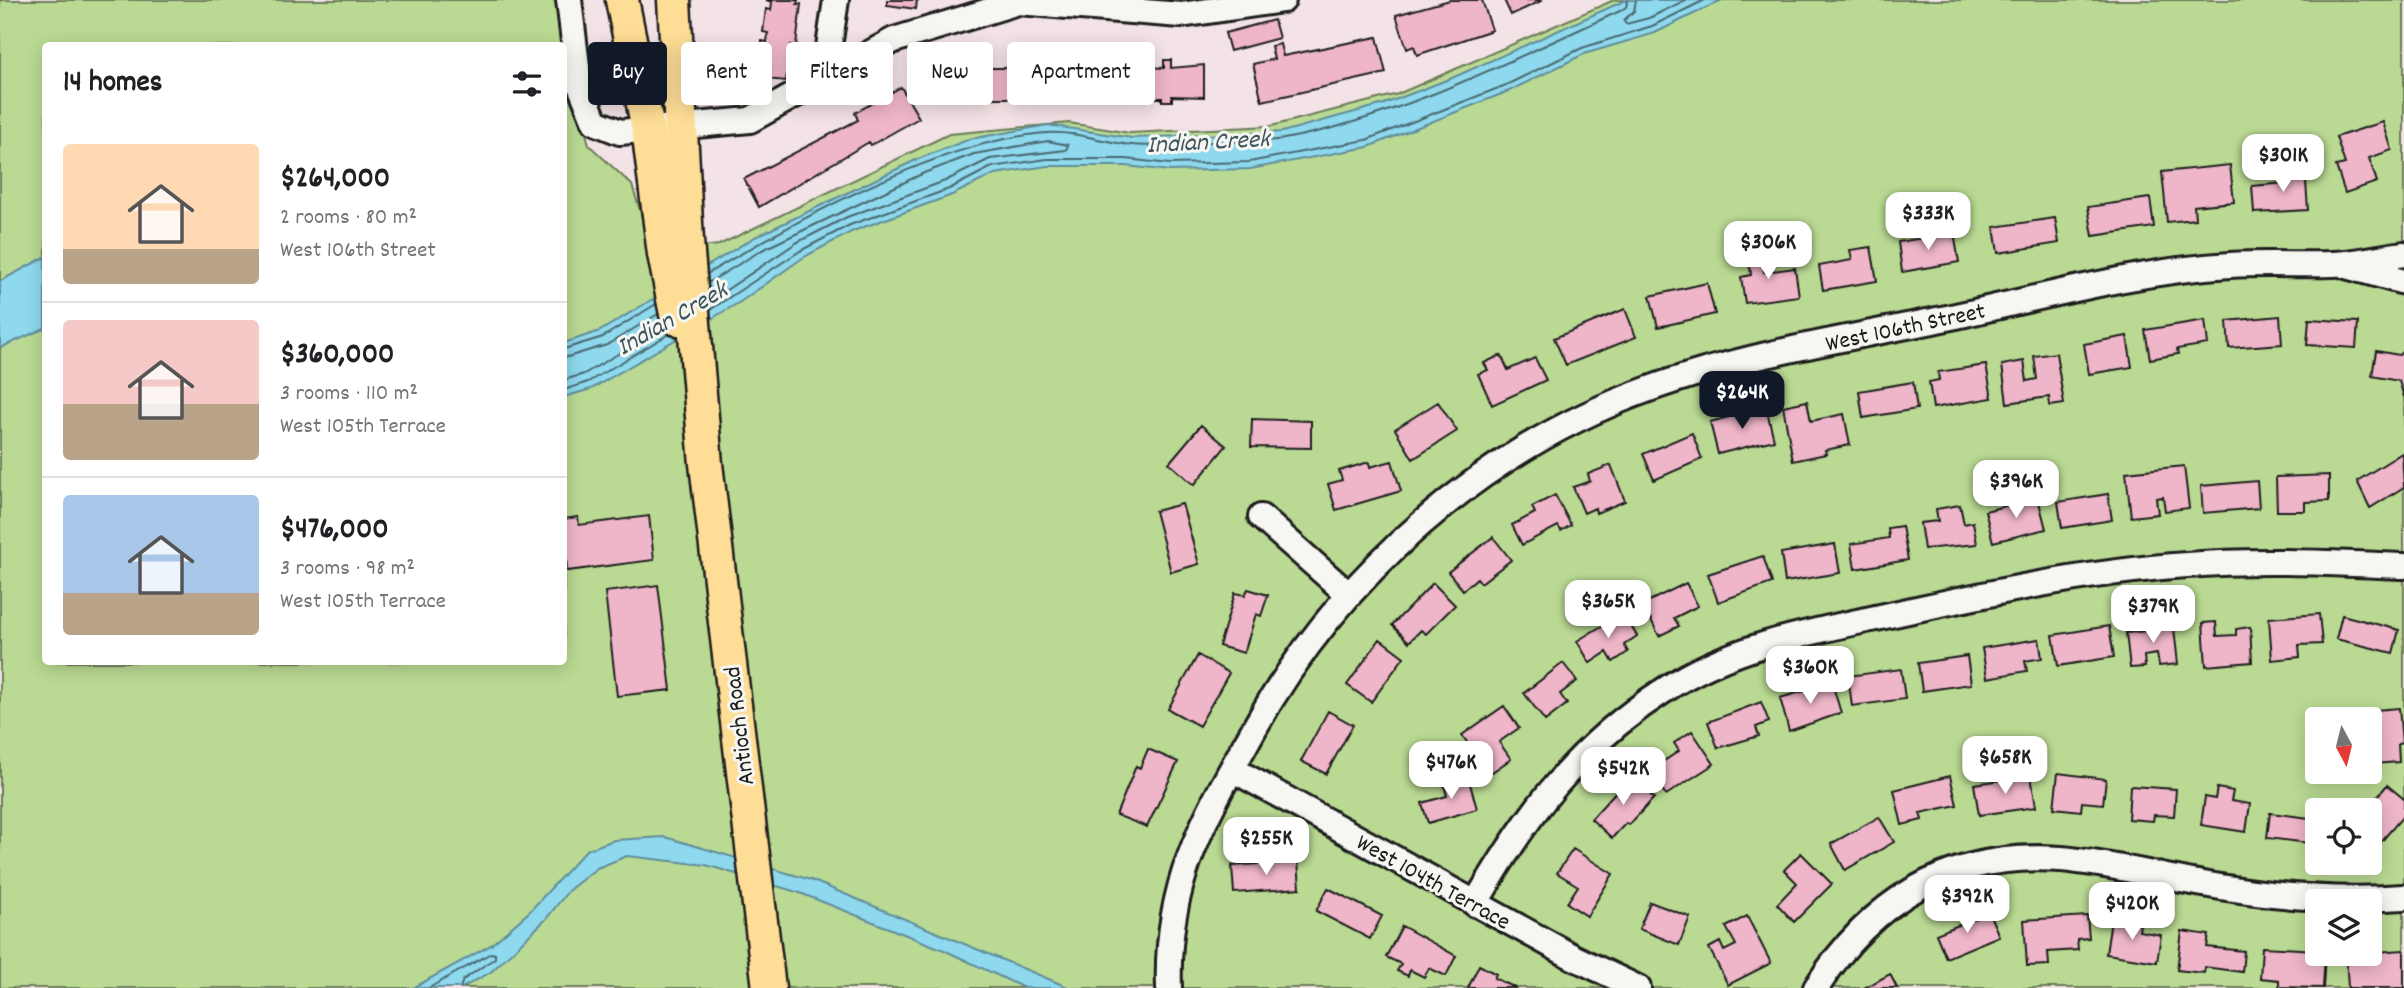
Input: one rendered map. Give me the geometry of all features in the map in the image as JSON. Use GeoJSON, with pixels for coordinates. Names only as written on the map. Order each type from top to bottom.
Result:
{"type":"FeatureCollection","features":[{"type":"Feature","properties":{"kind":"main road","name":"Antioch Road"},"geometry":{"type":"LineString","coordinates":[[622,0],[676,248],[706,464],[769,988]]}},
{"type":"Feature","properties":{"kind":"main road","name":"Antioch Road"},"geometry":{"type":"LineString","coordinates":[[674,0],[680,126],[676,248]]}},
{"type":"Feature","properties":{"kind":"street"},"geometry":{"type":"LineString","coordinates":[[569,0],[579,83],[595,122],[620,132],[750,120],[786,101]]}},
{"type":"Feature","properties":{"kind":"street"},"geometry":{"type":"LineString","coordinates":[[830,42],[836,0]]}},
{"type":"Feature","properties":{"kind":"street"},"geometry":{"type":"LineString","coordinates":[[890,42],[1018,2],[1181,15],[1283,0]]}},
{"type":"Feature","properties":{"kind":"street","name":"West 106th Street"},"geometry":{"type":"LineString","coordinates":[[1169,988],[1169,943],[1177,890],[1188,856],[1269,702],[1305,650],[1349,595],[1431,515],[1480,478],[1566,426],[1645,390],[1696,373],[2156,274],[2230,265],[2338,264],[2404,254]]}},
{"type":"Feature","properties":{"kind":"street"},"geometry":{"type":"LineString","coordinates":[[2338,264],[2404,282]]}},
{"type":"Feature","properties":{"kind":"street"},"geometry":{"type":"LineString","coordinates":[[1261,517],[1349,595]]}},
{"type":"Feature","properties":{"kind":"street"},"geometry":{"type":"LineString","coordinates":[[1475,904],[1513,839],[1549,790],[1580,755],[1616,724],[1667,688],[1710,665],[1756,647],[1794,635],[2016,588],[2093,575],[2187,565],[2280,561],[2404,566]]}},
{"type":"Feature","properties":{"kind":"street","name":"West 104th Terrace"},"geometry":{"type":"LineString","coordinates":[[1232,769],[1475,904],[1638,988]]}},
{"type":"Feature","properties":{"kind":"street"},"geometry":{"type":"LineString","coordinates":[[1816,988],[1852,937],[1881,910],[1912,891],[1949,874],[2015,859],[2073,861],[2203,884],[2303,897],[2404,897]]}},
{"type":"Feature","properties":{"kind":"green space"},"geometry":{"type":"Polygon","coordinates":[[[0,0],[557,0],[563,42],[42,42],[42,665],[567,665],[567,59],[589,145],[632,185],[653,252],[719,245],[949,134],[1069,123],[1130,133],[1271,126],[1398,94],[1614,0],[2404,0],[2404,988],[0,988],[0,0]]]}},
{"type":"Feature","properties":{"kind":"water","name":"Indian Creek"},"geometry":{"type":"Polygon","coordinates":[[[1626,0],[1722,0],[1655,33],[1584,54],[1509,91],[1368,147],[1250,169],[1170,171],[1126,166],[1047,166],[995,174],[952,195],[853,231],[804,257],[740,302],[591,389],[567,396],[567,342],[600,331],[755,237],[918,159],[970,139],[1048,125],[1132,138],[1282,132],[1384,104],[1452,78],[1626,0]]]}},
{"type":"Feature","properties":{"kind":"water"},"geometry":{"type":"Polygon","coordinates":[[[42,259],[42,329],[0,348],[0,281],[42,259]]]}},
{"type":"Feature","properties":{"kind":"water"},"geometry":{"type":"Polygon","coordinates":[[[665,837],[811,880],[1070,988],[1024,988],[944,950],[800,893],[706,865],[627,856],[597,868],[569,890],[546,919],[491,972],[462,988],[413,988],[491,945],[529,912],[586,850],[614,840],[665,837]]]}},
{"type":"Feature","properties":{"kind":"building"},"geometry":{"type":"Polygon","coordinates":[[[766,0],[798,0],[797,4],[801,4],[796,42],[786,42],[786,81],[772,80],[772,42],[767,42],[768,33],[763,32],[766,9],[771,10],[772,2],[766,0]]]}},
{"type":"Feature","properties":{"kind":"building"},"geometry":{"type":"Polygon","coordinates":[[[887,0],[917,0],[916,9],[887,5],[887,0]]]}},
{"type":"Feature","properties":{"kind":"building"},"geometry":{"type":"Polygon","coordinates":[[[1450,0],[1482,0],[1492,30],[1417,55],[1414,46],[1407,49],[1396,15],[1450,0]]]}},
{"type":"Feature","properties":{"kind":"building"},"geometry":{"type":"Polygon","coordinates":[[[1504,0],[1543,0],[1511,15],[1504,0]]]}},
{"type":"Feature","properties":{"kind":"building"},"geometry":{"type":"Polygon","coordinates":[[[1274,20],[1279,38],[1230,51],[1225,33],[1274,20]]]}},
{"type":"Feature","properties":{"kind":"building"},"geometry":{"type":"Polygon","coordinates":[[[1377,37],[1386,73],[1262,101],[1253,64],[1274,59],[1271,46],[1280,44],[1283,56],[1377,37]]]}},
{"type":"Feature","properties":{"kind":"building"},"geometry":{"type":"Polygon","coordinates":[[[1164,60],[1171,60],[1171,68],[1204,65],[1204,97],[1172,96],[1172,101],[1155,98],[1155,67],[1164,68],[1164,60]]]}},
{"type":"Feature","properties":{"kind":"building"},"geometry":{"type":"Polygon","coordinates":[[[993,68],[1007,68],[1007,98],[993,98],[993,68]]]}},
{"type":"Feature","properties":{"kind":"building"},"geometry":{"type":"Polygon","coordinates":[[[901,87],[907,97],[907,105],[911,105],[919,118],[871,145],[869,142],[759,207],[744,179],[858,120],[855,113],[869,105],[893,105],[893,92],[901,87]]]}},
{"type":"Feature","properties":{"kind":"building"},"geometry":{"type":"Polygon","coordinates":[[[2383,122],[2392,150],[2369,158],[2377,182],[2345,193],[2336,166],[2345,164],[2336,137],[2383,122]]]}},
{"type":"Feature","properties":{"kind":"building"},"geometry":{"type":"Polygon","coordinates":[[[2230,165],[2234,202],[2194,206],[2195,219],[2167,222],[2162,172],[2230,165]]]}},
{"type":"Feature","properties":{"kind":"building"},"geometry":{"type":"Polygon","coordinates":[[[2305,168],[2308,210],[2254,213],[2252,186],[2285,183],[2284,169],[2305,168]]]}},
{"type":"Feature","properties":{"kind":"building"},"geometry":{"type":"Polygon","coordinates":[[[2150,198],[2154,227],[2093,236],[2088,207],[2150,198]]]}},
{"type":"Feature","properties":{"kind":"building"},"geometry":{"type":"Polygon","coordinates":[[[2055,218],[2059,243],[1998,253],[1994,227],[2055,218]]]}},
{"type":"Feature","properties":{"kind":"building"},"geometry":{"type":"Polygon","coordinates":[[[1954,233],[1959,262],[1902,272],[1898,242],[1954,233]]]}},
{"type":"Feature","properties":{"kind":"building"},"geometry":{"type":"Polygon","coordinates":[[[1871,247],[1877,281],[1823,290],[1819,266],[1852,260],[1850,250],[1871,247]]]}},
{"type":"Feature","properties":{"kind":"building"},"geometry":{"type":"Polygon","coordinates":[[[1762,249],[1764,272],[1795,268],[1799,296],[1745,303],[1741,277],[1751,275],[1748,251],[1762,249]]]}},
{"type":"Feature","properties":{"kind":"building"},"geometry":{"type":"Polygon","coordinates":[[[1707,283],[1715,314],[1658,327],[1650,296],[1707,283]]]}},
{"type":"Feature","properties":{"kind":"building"},"geometry":{"type":"Polygon","coordinates":[[[1625,309],[1636,337],[1566,365],[1554,338],[1625,309]]]}},
{"type":"Feature","properties":{"kind":"building"},"geometry":{"type":"Polygon","coordinates":[[[2280,316],[2282,344],[2229,348],[2227,321],[2280,316]]]}},
{"type":"Feature","properties":{"kind":"building"},"geometry":{"type":"Polygon","coordinates":[[[2309,319],[2358,322],[2356,348],[2307,345],[2309,319]]]}},
{"type":"Feature","properties":{"kind":"building"},"geometry":{"type":"Polygon","coordinates":[[[2205,320],[2208,344],[2177,349],[2178,354],[2150,359],[2145,330],[2205,320]]]}},
{"type":"Feature","properties":{"kind":"building"},"geometry":{"type":"Polygon","coordinates":[[[2127,336],[2132,367],[2089,374],[2084,344],[2127,336]]]}},
{"type":"Feature","properties":{"kind":"building"},"geometry":{"type":"Polygon","coordinates":[[[2404,350],[2404,397],[2399,381],[2372,376],[2376,351],[2399,355],[2404,350]]]}},
{"type":"Feature","properties":{"kind":"building"},"geometry":{"type":"Polygon","coordinates":[[[2056,353],[2064,404],[2050,406],[2049,397],[2007,403],[2002,365],[2024,361],[2027,381],[2037,379],[2034,356],[2056,353]]]}},
{"type":"Feature","properties":{"kind":"building"},"geometry":{"type":"Polygon","coordinates":[[[1501,355],[1508,370],[1535,358],[1546,380],[1492,405],[1478,374],[1488,370],[1484,363],[1501,355]]]}},
{"type":"Feature","properties":{"kind":"building"},"geometry":{"type":"Polygon","coordinates":[[[1986,365],[1992,398],[1933,408],[1929,382],[1939,380],[1938,372],[1986,365]]]}},
{"type":"Feature","properties":{"kind":"building"},"geometry":{"type":"Polygon","coordinates":[[[1913,382],[1917,409],[1863,418],[1859,391],[1913,382]]]}},
{"type":"Feature","properties":{"kind":"building"},"geometry":{"type":"Polygon","coordinates":[[[1807,401],[1811,421],[1844,414],[1850,445],[1825,450],[1826,454],[1793,461],[1783,406],[1807,401]]]}},
{"type":"Feature","properties":{"kind":"building"},"geometry":{"type":"Polygon","coordinates":[[[1438,402],[1457,431],[1413,459],[1395,429],[1438,402]]]}},
{"type":"Feature","properties":{"kind":"building"},"geometry":{"type":"Polygon","coordinates":[[[1766,407],[1774,440],[1718,454],[1710,422],[1766,407]]]}},
{"type":"Feature","properties":{"kind":"building"},"geometry":{"type":"Polygon","coordinates":[[[1252,419],[1311,421],[1311,448],[1251,447],[1252,419]]]}},
{"type":"Feature","properties":{"kind":"building"},"geometry":{"type":"Polygon","coordinates":[[[1201,425],[1226,446],[1194,485],[1169,463],[1201,425]]]}},
{"type":"Feature","properties":{"kind":"building"},"geometry":{"type":"Polygon","coordinates":[[[1692,433],[1702,459],[1654,480],[1643,454],[1692,433]]]}},
{"type":"Feature","properties":{"kind":"building"},"geometry":{"type":"Polygon","coordinates":[[[2402,453],[2404,487],[2370,508],[2357,481],[2402,453]]]}},
{"type":"Feature","properties":{"kind":"building"},"geometry":{"type":"Polygon","coordinates":[[[1392,461],[1401,491],[1336,510],[1328,484],[1342,480],[1339,471],[1369,462],[1370,467],[1392,461]]]}},
{"type":"Feature","properties":{"kind":"building"},"geometry":{"type":"Polygon","coordinates":[[[1611,465],[1625,501],[1596,513],[1595,508],[1584,513],[1573,487],[1590,481],[1588,474],[1611,465]]]}},
{"type":"Feature","properties":{"kind":"building"},"geometry":{"type":"Polygon","coordinates":[[[2184,466],[2189,508],[2165,511],[2163,497],[2156,498],[2158,514],[2131,517],[2126,472],[2184,466]]]}},
{"type":"Feature","properties":{"kind":"building"},"geometry":{"type":"Polygon","coordinates":[[[2329,475],[2329,501],[2305,502],[2305,511],[2277,511],[2276,477],[2329,475]]]}},
{"type":"Feature","properties":{"kind":"building"},"geometry":{"type":"Polygon","coordinates":[[[2257,481],[2259,508],[2203,513],[2201,486],[2257,481]]]}},
{"type":"Feature","properties":{"kind":"building"},"geometry":{"type":"Polygon","coordinates":[[[2108,494],[2112,520],[2062,528],[2058,502],[2108,494]]]}},
{"type":"Feature","properties":{"kind":"building"},"geometry":{"type":"Polygon","coordinates":[[[1555,495],[1571,525],[1561,531],[1558,526],[1522,545],[1512,525],[1535,513],[1532,507],[1555,495]]]}},
{"type":"Feature","properties":{"kind":"building"},"geometry":{"type":"Polygon","coordinates":[[[2038,498],[2046,529],[1993,542],[1985,511],[2038,498]]]}},
{"type":"Feature","properties":{"kind":"building"},"geometry":{"type":"Polygon","coordinates":[[[1182,504],[1199,564],[1171,572],[1155,511],[1182,504]]]}},
{"type":"Feature","properties":{"kind":"building"},"geometry":{"type":"Polygon","coordinates":[[[1960,505],[1964,524],[1973,522],[1977,544],[1924,549],[1920,523],[1938,521],[1936,509],[1960,505]]]}},
{"type":"Feature","properties":{"kind":"building"},"geometry":{"type":"Polygon","coordinates":[[[649,516],[654,560],[567,571],[567,519],[578,517],[579,525],[649,516]]]}},
{"type":"Feature","properties":{"kind":"building"},"geometry":{"type":"Polygon","coordinates":[[[1902,526],[1908,560],[1855,569],[1851,544],[1889,538],[1888,528],[1902,526]]]}},
{"type":"Feature","properties":{"kind":"building"},"geometry":{"type":"Polygon","coordinates":[[[1493,537],[1511,560],[1481,583],[1477,578],[1463,590],[1448,572],[1493,537]]]}},
{"type":"Feature","properties":{"kind":"building"},"geometry":{"type":"Polygon","coordinates":[[[1835,544],[1840,573],[1785,582],[1781,553],[1835,544]]]}},
{"type":"Feature","properties":{"kind":"building"},"geometry":{"type":"Polygon","coordinates":[[[1763,556],[1772,583],[1718,602],[1708,574],[1763,556]]]}},
{"type":"Feature","properties":{"kind":"building"},"geometry":{"type":"Polygon","coordinates":[[[1433,583],[1455,605],[1426,634],[1421,630],[1409,642],[1392,625],[1433,583]]]}},
{"type":"Feature","properties":{"kind":"building"},"geometry":{"type":"Polygon","coordinates":[[[1686,583],[1698,606],[1674,618],[1679,626],[1659,636],[1643,604],[1686,583]]]}},
{"type":"Feature","properties":{"kind":"building"},"geometry":{"type":"Polygon","coordinates":[[[658,585],[671,690],[617,696],[605,592],[658,585]]]}},
{"type":"Feature","properties":{"kind":"building"},"geometry":{"type":"Polygon","coordinates":[[[1248,589],[1268,595],[1261,616],[1256,614],[1244,653],[1219,646],[1235,593],[1245,595],[1248,589]]]}},
{"type":"Feature","properties":{"kind":"building"},"geometry":{"type":"Polygon","coordinates":[[[1623,613],[1637,636],[1624,645],[1628,652],[1613,662],[1607,652],[1590,663],[1577,641],[1623,613]]]}},
{"type":"Feature","properties":{"kind":"building"},"geometry":{"type":"Polygon","coordinates":[[[2319,614],[2322,644],[2299,645],[2300,657],[2272,660],[2269,618],[2319,614]]]}},
{"type":"Feature","properties":{"kind":"building"},"geometry":{"type":"Polygon","coordinates":[[[2342,615],[2399,630],[2393,653],[2336,639],[2342,615]]]}},
{"type":"Feature","properties":{"kind":"building"},"geometry":{"type":"Polygon","coordinates":[[[2173,619],[2178,664],[2159,666],[2157,654],[2144,656],[2145,667],[2130,668],[2126,633],[2157,630],[2156,621],[2173,619]]]}},
{"type":"Feature","properties":{"kind":"building"},"geometry":{"type":"Polygon","coordinates":[[[2216,622],[2217,636],[2236,635],[2236,629],[2250,627],[2252,662],[2206,666],[2203,623],[2216,622]]]}},
{"type":"Feature","properties":{"kind":"building"},"geometry":{"type":"Polygon","coordinates":[[[2109,626],[2114,657],[2058,666],[2053,635],[2109,626]]]}},
{"type":"Feature","properties":{"kind":"building"},"geometry":{"type":"Polygon","coordinates":[[[1380,639],[1404,657],[1371,702],[1347,685],[1380,639]]]}},
{"type":"Feature","properties":{"kind":"building"},"geometry":{"type":"Polygon","coordinates":[[[2039,639],[2042,658],[2025,661],[2027,671],[1987,678],[1982,648],[2039,639]]]}},
{"type":"Feature","properties":{"kind":"building"},"geometry":{"type":"Polygon","coordinates":[[[1198,655],[1229,673],[1199,726],[1168,709],[1198,655]]]}},
{"type":"Feature","properties":{"kind":"building"},"geometry":{"type":"Polygon","coordinates":[[[1967,656],[1971,684],[1922,691],[1918,663],[1967,656]]]}},
{"type":"Feature","properties":{"kind":"building"},"geometry":{"type":"Polygon","coordinates":[[[1563,663],[1577,681],[1560,694],[1567,704],[1545,721],[1524,693],[1563,663]]]}},
{"type":"Feature","properties":{"kind":"building"},"geometry":{"type":"Polygon","coordinates":[[[1901,669],[1905,699],[1852,706],[1848,676],[1901,669]]]}},
{"type":"Feature","properties":{"kind":"building"},"geometry":{"type":"Polygon","coordinates":[[[1832,683],[1841,713],[1789,731],[1780,698],[1832,683]]]}},
{"type":"Feature","properties":{"kind":"building"},"geometry":{"type":"Polygon","coordinates":[[[1761,702],[1769,722],[1756,727],[1759,736],[1718,748],[1708,722],[1761,702]]]}},
{"type":"Feature","properties":{"kind":"building"},"geometry":{"type":"Polygon","coordinates":[[[1504,706],[1519,728],[1499,742],[1511,759],[1489,774],[1462,735],[1504,706]]]}},
{"type":"Feature","properties":{"kind":"building"},"geometry":{"type":"Polygon","coordinates":[[[2399,708],[2402,743],[2398,744],[2399,762],[2382,763],[2382,709],[2399,708]]]}},
{"type":"Feature","properties":{"kind":"building"},"geometry":{"type":"Polygon","coordinates":[[[1328,711],[1353,725],[1326,774],[1301,761],[1328,711]]]}},
{"type":"Feature","properties":{"kind":"building"},"geometry":{"type":"Polygon","coordinates":[[[1692,731],[1714,764],[1666,795],[1649,771],[1679,751],[1674,743],[1692,731]]]}},
{"type":"Feature","properties":{"kind":"building"},"geometry":{"type":"Polygon","coordinates":[[[1148,749],[1178,762],[1147,827],[1116,815],[1136,766],[1140,768],[1148,749]]]}},
{"type":"Feature","properties":{"kind":"building"},"geometry":{"type":"Polygon","coordinates":[[[2058,773],[2106,779],[2103,804],[2082,802],[2081,811],[2054,808],[2058,773]]]}},
{"type":"Feature","properties":{"kind":"building"},"geometry":{"type":"Polygon","coordinates":[[[1630,776],[1654,798],[1629,825],[1626,823],[1612,838],[1591,819],[1630,776]]]}},
{"type":"Feature","properties":{"kind":"building"},"geometry":{"type":"Polygon","coordinates":[[[1950,776],[1957,805],[1920,813],[1922,820],[1902,825],[1894,790],[1950,776]]]}},
{"type":"Feature","properties":{"kind":"building"},"geometry":{"type":"Polygon","coordinates":[[[2031,776],[2036,807],[1979,815],[1974,784],[2031,776]]]}},
{"type":"Feature","properties":{"kind":"building"},"geometry":{"type":"Polygon","coordinates":[[[1456,777],[1458,783],[1469,780],[1477,809],[1428,823],[1422,803],[1447,796],[1443,781],[1456,777]]]}},
{"type":"Feature","properties":{"kind":"building"},"geometry":{"type":"Polygon","coordinates":[[[2387,785],[2404,799],[2404,815],[2382,841],[2382,798],[2376,798],[2387,785]]]}},
{"type":"Feature","properties":{"kind":"building"},"geometry":{"type":"Polygon","coordinates":[[[2130,786],[2176,789],[2174,816],[2154,815],[2153,821],[2128,819],[2130,786]]]}},
{"type":"Feature","properties":{"kind":"building"},"geometry":{"type":"Polygon","coordinates":[[[2217,788],[2233,791],[2231,801],[2250,804],[2246,832],[2201,825],[2205,797],[2215,799],[2217,788]]]}},
{"type":"Feature","properties":{"kind":"building"},"geometry":{"type":"Polygon","coordinates":[[[2270,813],[2305,817],[2305,843],[2267,838],[2270,813]]]}},
{"type":"Feature","properties":{"kind":"building"},"geometry":{"type":"Polygon","coordinates":[[[1879,817],[1894,842],[1845,870],[1831,844],[1879,817]]]}},
{"type":"Feature","properties":{"kind":"building"},"geometry":{"type":"Polygon","coordinates":[[[1573,849],[1613,874],[1587,916],[1567,903],[1578,886],[1557,873],[1573,849]]]}},
{"type":"Feature","properties":{"kind":"building"},"geometry":{"type":"Polygon","coordinates":[[[1801,853],[1832,884],[1794,922],[1777,904],[1797,883],[1784,870],[1801,853]]]}},
{"type":"Feature","properties":{"kind":"building"},"geometry":{"type":"Polygon","coordinates":[[[1298,861],[1300,888],[1234,893],[1232,866],[1298,861]]]}},
{"type":"Feature","properties":{"kind":"building"},"geometry":{"type":"Polygon","coordinates":[[[1328,888],[1382,916],[1370,939],[1316,911],[1328,888]]]}},
{"type":"Feature","properties":{"kind":"building"},"geometry":{"type":"Polygon","coordinates":[[[1650,902],[1690,917],[1679,945],[1639,929],[1650,902]]]}},
{"type":"Feature","properties":{"kind":"building"},"geometry":{"type":"Polygon","coordinates":[[[1989,913],[1999,936],[1946,958],[1936,934],[1989,913]]]}},
{"type":"Feature","properties":{"kind":"building"},"geometry":{"type":"Polygon","coordinates":[[[1747,916],[1771,963],[1728,985],[1709,948],[1720,942],[1724,951],[1736,945],[1726,927],[1747,916]]]}},
{"type":"Feature","properties":{"kind":"building"},"geometry":{"type":"Polygon","coordinates":[[[2087,916],[2089,938],[2077,939],[2078,950],[2048,952],[2049,965],[2027,966],[2024,920],[2087,916]]]}},
{"type":"Feature","properties":{"kind":"building"},"geometry":{"type":"Polygon","coordinates":[[[2111,920],[2140,924],[2139,931],[2161,935],[2157,962],[2106,954],[2111,920]]]}},
{"type":"Feature","properties":{"kind":"building"},"geometry":{"type":"Polygon","coordinates":[[[1402,926],[1456,956],[1446,976],[1429,968],[1424,977],[1410,970],[1408,976],[1397,971],[1401,964],[1386,957],[1402,926]]]}},
{"type":"Feature","properties":{"kind":"building"},"geometry":{"type":"Polygon","coordinates":[[[2182,931],[2209,935],[2207,947],[2244,951],[2242,972],[2205,967],[2204,973],[2177,970],[2182,931]]]}},
{"type":"Feature","properties":{"kind":"building"},"geometry":{"type":"Polygon","coordinates":[[[2262,947],[2305,949],[2305,966],[2324,966],[2323,988],[2279,987],[2279,980],[2260,978],[2262,947]]]}},
{"type":"Feature","properties":{"kind":"building"},"geometry":{"type":"Polygon","coordinates":[[[2404,950],[2404,988],[2348,988],[2347,966],[2382,966],[2382,952],[2404,950]]]}},
{"type":"Feature","properties":{"kind":"building"},"geometry":{"type":"Polygon","coordinates":[[[1479,965],[1496,974],[1494,978],[1516,988],[1468,988],[1479,965]]]}},
{"type":"Feature","properties":{"kind":"building"},"geometry":{"type":"Polygon","coordinates":[[[1890,974],[1897,988],[1864,988],[1890,974]]]}}]}
